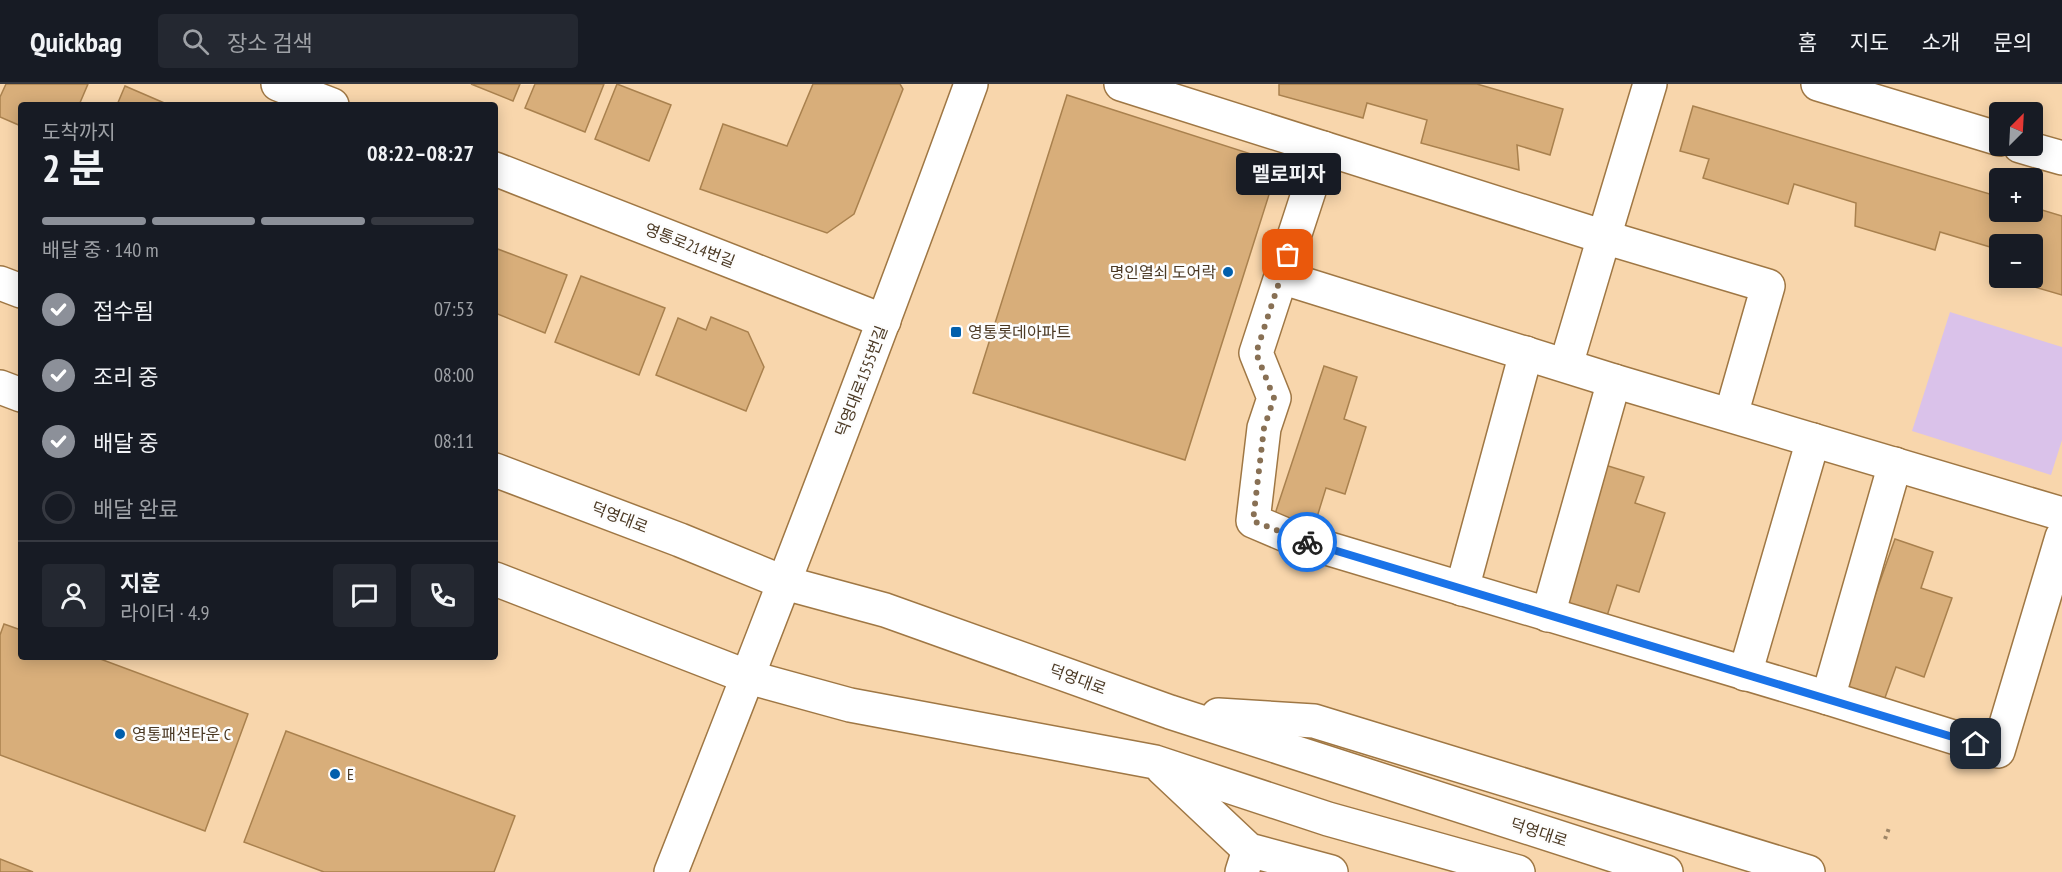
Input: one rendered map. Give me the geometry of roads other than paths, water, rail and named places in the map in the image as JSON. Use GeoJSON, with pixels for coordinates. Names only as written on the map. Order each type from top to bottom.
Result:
{"type":"FeatureCollection","features":[{"type":"Feature","properties":{"kind":"main road"},"geometry":{"type":"LineString","coordinates":[[278,84],[324,102]]}},
{"type":"Feature","properties":{"kind":"main road"},"geometry":{"type":"LineString","coordinates":[[1121,84],[1604,237],[1768,286],[1731,415]]}},
{"type":"Feature","properties":{"kind":"main road"},"geometry":{"type":"LineString","coordinates":[[1566,365],[1650,84]]}},
{"type":"Feature","properties":{"kind":"main road"},"geometry":{"type":"LineString","coordinates":[[1818,84],[1989,136]]}},
{"type":"Feature","properties":{"kind":"main road","name":"덕영대로1555번길"},"geometry":{"type":"LineString","coordinates":[[671,872],[785,583],[884,321],[968,85]]}},
{"type":"Feature","properties":{"kind":"main road"},"geometry":{"type":"LineString","coordinates":[[1323,148],[1256,353],[1274,398],[1264,428],[1253,521],[1293,538],[1998,751],[2062,537]]}},
{"type":"Feature","properties":{"kind":"main road"},"geometry":{"type":"LineString","coordinates":[[2043,153],[2062,158]]}},
{"type":"Feature","properties":{"kind":"main road","name":"영통로214번길"},"geometry":{"type":"LineString","coordinates":[[498,170],[884,321]]}},
{"type":"Feature","properties":{"kind":"main road"},"geometry":{"type":"LineString","coordinates":[[1281,277],[1614,381],[2062,514]]}},
{"type":"Feature","properties":{"kind":"main road"},"geometry":{"type":"LineString","coordinates":[[0,284],[18,290]]}},
{"type":"Feature","properties":{"kind":"main road"},"geometry":{"type":"LineString","coordinates":[[1462,589],[1526,353]]}},
{"type":"Feature","properties":{"kind":"main road"},"geometry":{"type":"LineString","coordinates":[[1548,615],[1614,381]]}},
{"type":"Feature","properties":{"kind":"main road"},"geometry":{"type":"LineString","coordinates":[[0,387],[18,394]]}},
{"type":"Feature","properties":{"kind":"main road"},"geometry":{"type":"LineString","coordinates":[[1745,674],[1813,440]]}},
{"type":"Feature","properties":{"kind":"main road"},"geometry":{"type":"LineString","coordinates":[[1828,698],[1895,464]]}},
{"type":"Feature","properties":{"kind":"main road","name":"덕영대로"},"geometry":{"type":"LineString","coordinates":[[498,471],[680,540],[785,583],[885,610],[1170,712],[1666,872]]}},
{"type":"Feature","properties":{"kind":"main road"},"geometry":{"type":"LineString","coordinates":[[498,580],[748,677],[850,705],[1155,762],[1328,819],[1518,872]]}},
{"type":"Feature","properties":{"kind":"main road"},"geometry":{"type":"LineString","coordinates":[[1170,712],[1314,721],[1808,872]]}},
{"type":"Feature","properties":{"kind":"main road"},"geometry":{"type":"LineString","coordinates":[[1155,762],[1245,861],[1331,872]]}},
{"type":"Feature","properties":{"kind":"place","name":"멜로피자"},"geometry":{"type":"Point","coordinates":[1288,255]}},
{"type":"Feature","properties":{"kind":"place","name":"명인열쇠 도어락"},"geometry":{"type":"Point","coordinates":[1228,272]}},
{"type":"Feature","properties":{"kind":"place","name":"영통롯데아파트"},"geometry":{"type":"Point","coordinates":[956,332]}},
{"type":"Feature","properties":{"kind":"place","name":"영통패션타운 C"},"geometry":{"type":"Point","coordinates":[120,734]}},
{"type":"Feature","properties":{"kind":"place","name":"E"},"geometry":{"type":"Point","coordinates":[335,774]}}]}
